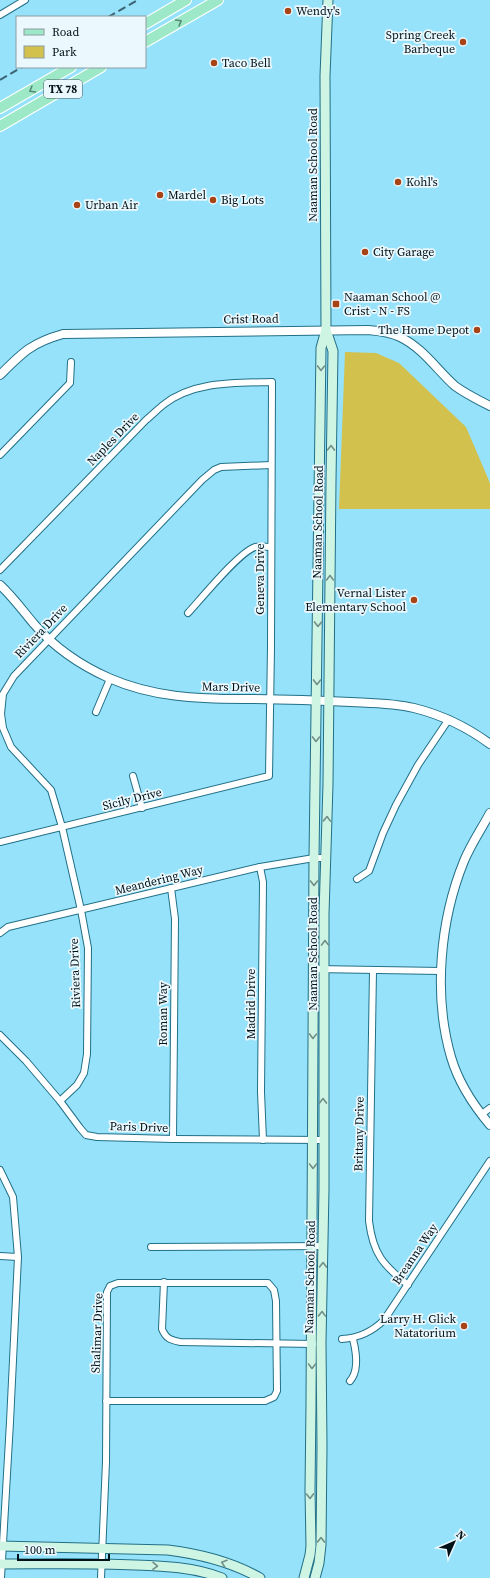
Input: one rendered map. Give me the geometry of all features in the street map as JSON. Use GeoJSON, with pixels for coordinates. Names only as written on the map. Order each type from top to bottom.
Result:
{"type":"FeatureCollection","features":[{"type":"Feature","properties":{"kind":"main road"},"geometry":{"type":"LineString","coordinates":[[146,23],[186,0]]}},
{"type":"Feature","properties":{"kind":"main road"},"geometry":{"type":"LineString","coordinates":[[146,41],[218,0]]}},
{"type":"Feature","properties":{"kind":"main road","name":"Naaman School Road"},"geometry":{"type":"LineString","coordinates":[[315,1578],[319,1563],[321,1545],[322,1446],[312,1246],[314,858],[321,348],[326,330],[325,76],[328,0]]}},
{"type":"Feature","properties":{"kind":"main road","name":"TX 78"},"geometry":{"type":"LineString","coordinates":[[0,108],[69,68]]}},
{"type":"Feature","properties":{"kind":"main road","name":"TX 78"},"geometry":{"type":"LineString","coordinates":[[0,126],[99,68]]}},
{"type":"Feature","properties":{"kind":"main road"},"geometry":{"type":"LineString","coordinates":[[17,98],[24,112]]}},
{"type":"Feature","properties":{"kind":"main road","name":"Naaman School Road"},"geometry":{"type":"LineString","coordinates":[[304,1578],[311,1546],[310,1490],[316,1343],[323,1246],[325,858],[330,701],[330,480],[334,351],[326,330]]}},
{"type":"Feature","properties":{"kind":"main road"},"geometry":{"type":"LineString","coordinates":[[2,1546],[148,1549],[189,1553],[225,1563],[260,1578]]}},
{"type":"Feature","properties":{"kind":"main road"},"geometry":{"type":"LineString","coordinates":[[1,1564],[102,1564],[163,1566],[202,1572],[222,1578]]}},
{"type":"Feature","properties":{"kind":"street"},"geometry":{"type":"LineString","coordinates":[[0,15],[25,0]]}},
{"type":"Feature","properties":{"kind":"street","name":"Crist Road"},"geometry":{"type":"LineString","coordinates":[[1,372],[20,355],[37,343],[63,334],[326,330],[384,331],[400,337],[412,344],[455,386],[470,396],[490,406]]}},
{"type":"Feature","properties":{"kind":"street"},"geometry":{"type":"LineString","coordinates":[[0,455],[70,383],[71,362]]}},
{"type":"Feature","properties":{"kind":"street","name":"Geneva Drive"},"geometry":{"type":"LineString","coordinates":[[269,776],[272,382]]}},
{"type":"Feature","properties":{"kind":"street","name":"Naples Drive"},"geometry":{"type":"LineString","coordinates":[[0,570],[146,420],[163,405],[192,390],[218,384],[272,382]]}},
{"type":"Feature","properties":{"kind":"street","name":"Riviera Drive"},"geometry":{"type":"LineString","coordinates":[[60,1101],[77,1085],[84,1073],[87,1054],[88,948],[62,827],[51,790],[11,747],[3,728],[0,714],[3,694],[14,676],[48,639],[181,500],[214,470],[230,466],[271,465]]}},
{"type":"Feature","properties":{"kind":"street"},"geometry":{"type":"LineString","coordinates":[[188,613],[234,563],[246,553],[256,547],[271,547]]}},
{"type":"Feature","properties":{"kind":"street","name":"Mars Drive"},"geometry":{"type":"LineString","coordinates":[[0,585],[48,639],[81,663],[110,678],[147,692],[173,696],[216,699],[317,700],[399,705],[449,719],[490,744]]}},
{"type":"Feature","properties":{"kind":"street"},"geometry":{"type":"LineString","coordinates":[[96,712],[110,678]]}},
{"type":"Feature","properties":{"kind":"street"},"geometry":{"type":"LineString","coordinates":[[357,879],[369,870],[383,833],[396,805],[418,765],[449,719]]}},
{"type":"Feature","properties":{"kind":"street"},"geometry":{"type":"LineString","coordinates":[[133,776],[142,808]]}},
{"type":"Feature","properties":{"kind":"street","name":"Sicily Drive"},"geometry":{"type":"LineString","coordinates":[[0,842],[269,776]]}},
{"type":"Feature","properties":{"kind":"street"},"geometry":{"type":"LineString","coordinates":[[490,813],[465,860],[450,901],[444,941],[441,985],[445,1022],[452,1058],[464,1086],[490,1125]]}},
{"type":"Feature","properties":{"kind":"street","name":"Meandering Way"},"geometry":{"type":"LineString","coordinates":[[0,933],[8,927],[172,888],[260,868],[314,858],[325,858]]}},
{"type":"Feature","properties":{"kind":"street","name":"Madrid Drive"},"geometry":{"type":"LineString","coordinates":[[260,868],[263,882],[261,1092],[263,1140]]}},
{"type":"Feature","properties":{"kind":"street","name":"Roman Way"},"geometry":{"type":"LineString","coordinates":[[172,888],[175,919],[173,1139]]}},
{"type":"Feature","properties":{"kind":"street"},"geometry":{"type":"LineString","coordinates":[[314,969],[442,971]]}},
{"type":"Feature","properties":{"kind":"street","name":"Brittany Drive"},"geometry":{"type":"LineString","coordinates":[[373,970],[369,1221],[371,1237],[377,1253],[390,1270],[408,1285]]}},
{"type":"Feature","properties":{"kind":"street","name":"Paris Drive"},"geometry":{"type":"LineString","coordinates":[[0,1035],[26,1061],[60,1101],[86,1135],[97,1137],[173,1139],[323,1140]]}},
{"type":"Feature","properties":{"kind":"street"},"geometry":{"type":"LineString","coordinates":[[482,1114],[490,1108]]}},
{"type":"Feature","properties":{"kind":"street","name":"Breanna Way"},"geometry":{"type":"LineString","coordinates":[[342,1339],[353,1339],[367,1334],[384,1320],[490,1161]]}},
{"type":"Feature","properties":{"kind":"street"},"geometry":{"type":"LineString","coordinates":[[0,1170],[13,1197],[18,1256],[1,1578]]}},
{"type":"Feature","properties":{"kind":"street"},"geometry":{"type":"LineString","coordinates":[[151,1247],[323,1246]]}},
{"type":"Feature","properties":{"kind":"street"},"geometry":{"type":"LineString","coordinates":[[0,1256],[18,1256]]}},
{"type":"Feature","properties":{"kind":"street"},"geometry":{"type":"LineString","coordinates":[[164,1282],[162,1329],[164,1334],[169,1339],[180,1342],[316,1343]]}},
{"type":"Feature","properties":{"kind":"street","name":"Shalimar Drive"},"geometry":{"type":"LineString","coordinates":[[101,1578],[101,1548],[106,1462],[107,1292],[110,1286],[118,1283],[164,1282],[268,1283],[274,1290],[276,1301],[277,1343]]}},
{"type":"Feature","properties":{"kind":"street"},"geometry":{"type":"LineString","coordinates":[[350,1381],[355,1370],[355,1349],[353,1339]]}},
{"type":"Feature","properties":{"kind":"street"},"geometry":{"type":"LineString","coordinates":[[106,1401],[265,1401],[274,1397],[277,1391],[277,1343]]}},
{"type":"Feature","properties":{"kind":"green space"},"geometry":{"type":"Polygon","coordinates":[[[345,352],[376,353],[399,363],[466,427],[490,483],[490,509],[339,509],[345,352]]]}},
{"type":"Feature","properties":{"kind":"railway"},"geometry":{"type":"LineString","coordinates":[[110,16],[138,0]]}},
{"type":"Feature","properties":{"kind":"railway"},"geometry":{"type":"LineString","coordinates":[[0,80],[20,68]]}},
{"type":"Feature","properties":{"kind":"place","name":"Wendy's"},"geometry":{"type":"Point","coordinates":[288,11]}},
{"type":"Feature","properties":{"kind":"place","name":"Spring Creek Barbeque"},"geometry":{"type":"Point","coordinates":[463,42]}},
{"type":"Feature","properties":{"kind":"place","name":"Taco Bell"},"geometry":{"type":"Point","coordinates":[214,63]}},
{"type":"Feature","properties":{"kind":"place","name":"Kohl's"},"geometry":{"type":"Point","coordinates":[398,182]}},
{"type":"Feature","properties":{"kind":"place","name":"Mardel"},"geometry":{"type":"Point","coordinates":[160,195]}},
{"type":"Feature","properties":{"kind":"place","name":"Big Lots"},"geometry":{"type":"Point","coordinates":[213,200]}},
{"type":"Feature","properties":{"kind":"place","name":"Urban Air"},"geometry":{"type":"Point","coordinates":[77,205]}},
{"type":"Feature","properties":{"kind":"place","name":"City Garage"},"geometry":{"type":"Point","coordinates":[365,252]}},
{"type":"Feature","properties":{"kind":"place","name":"Naaman School @ Crist - N - FS"},"geometry":{"type":"Point","coordinates":[336,304]}},
{"type":"Feature","properties":{"kind":"place","name":"The Home Depot"},"geometry":{"type":"Point","coordinates":[477,330]}},
{"type":"Feature","properties":{"kind":"place","name":"Vernal Lister Elementary School"},"geometry":{"type":"Point","coordinates":[414,600]}},
{"type":"Feature","properties":{"kind":"place","name":"Larry H. Glick Natatorium"},"geometry":{"type":"Point","coordinates":[464,1326]}}]}
